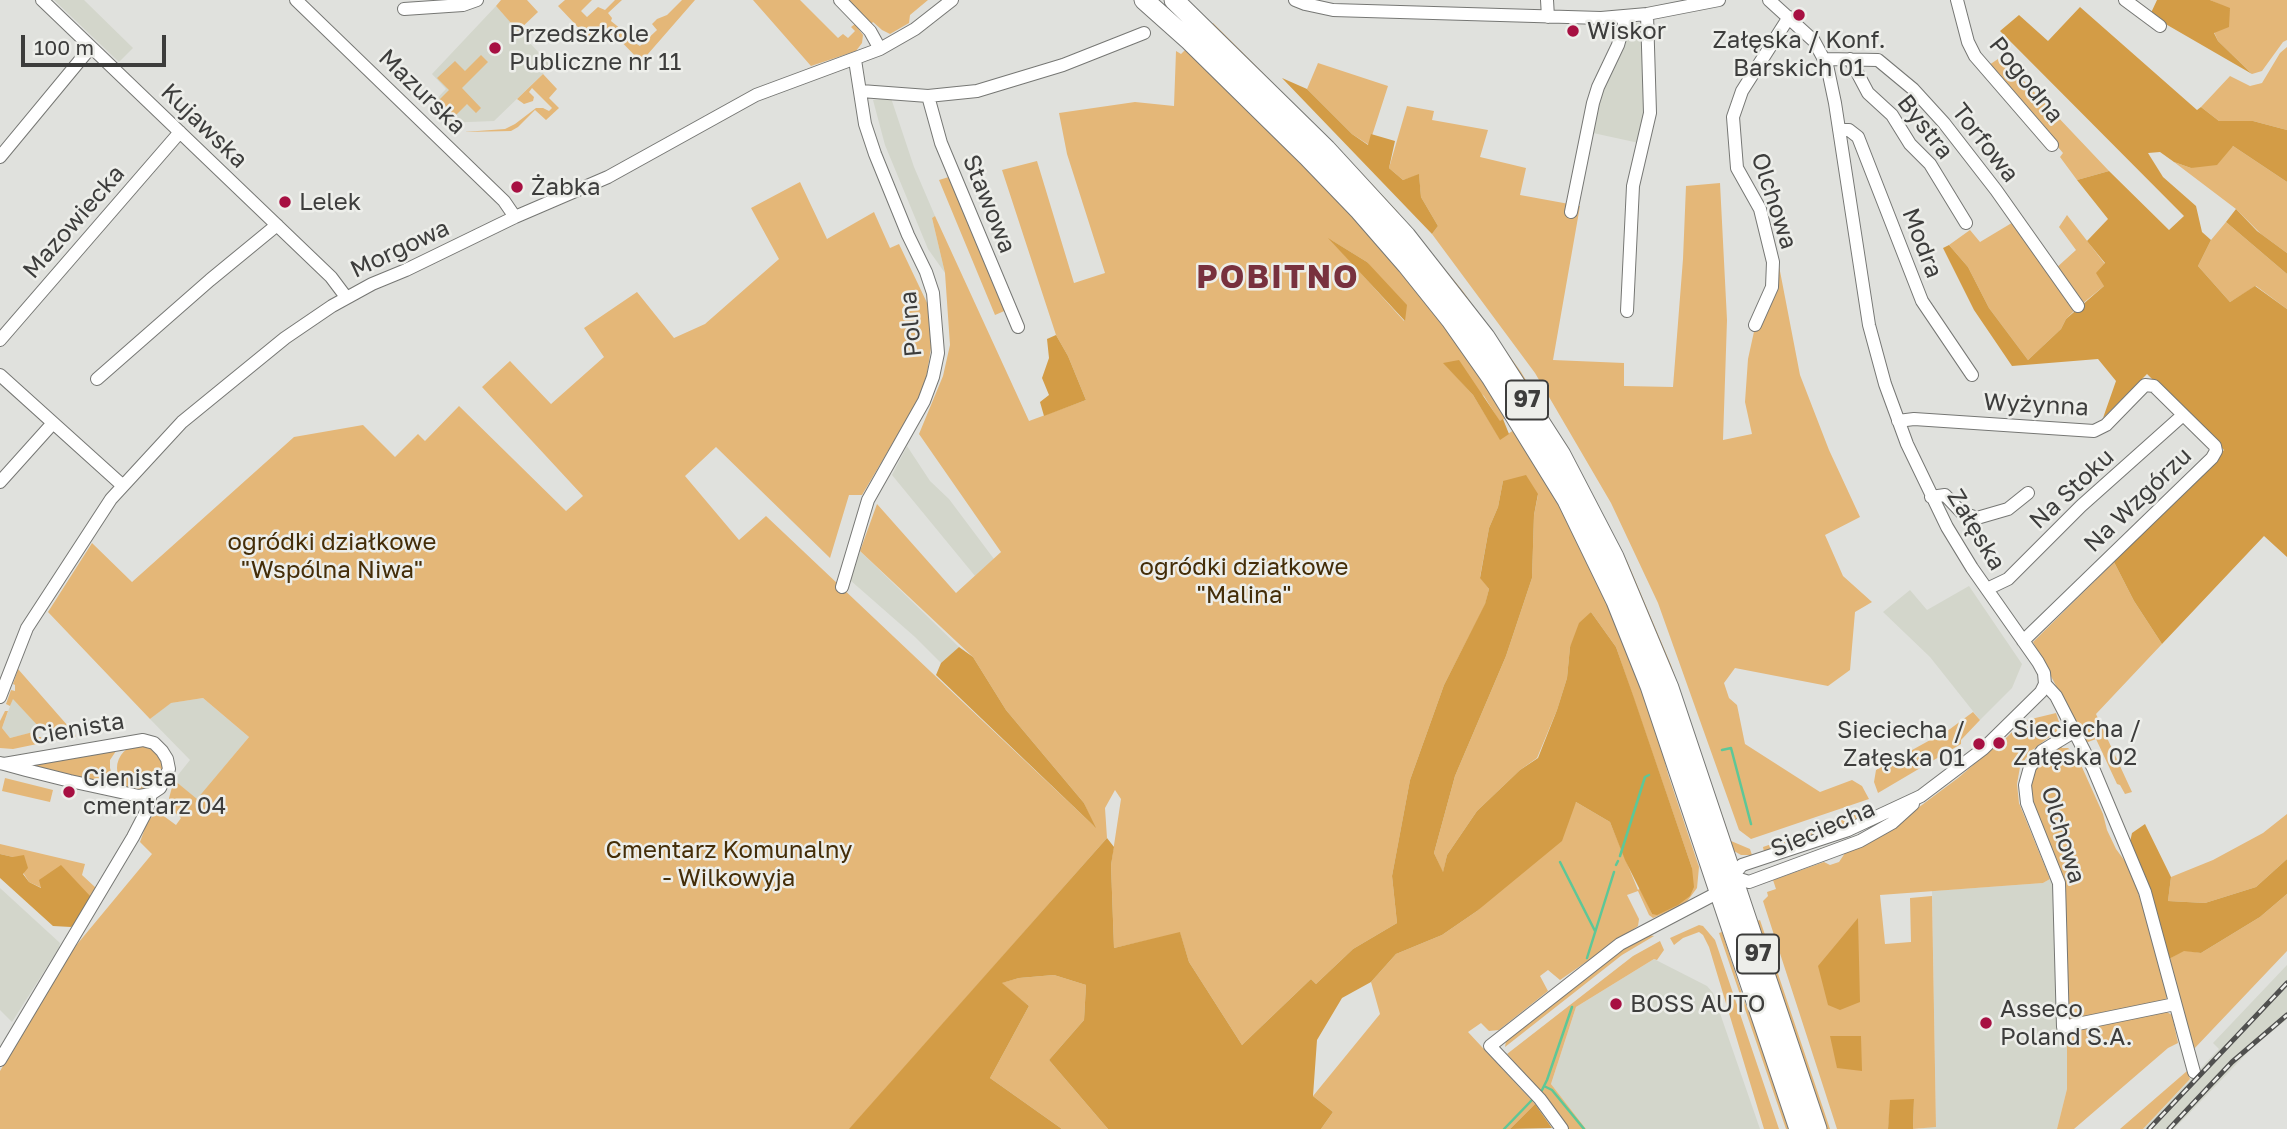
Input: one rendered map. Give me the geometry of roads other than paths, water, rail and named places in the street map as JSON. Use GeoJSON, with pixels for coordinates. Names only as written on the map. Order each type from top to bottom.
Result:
{"type":"FeatureCollection","features":[{"type":"Feature","properties":{"kind":"main road","name":"97"},"geometry":{"type":"LineString","coordinates":[[1144,0],[1190,41],[1307,156],[1383,236],[1451,320],[1513,409],[1567,500],[1627,627],[1650,686],[1799,1129]]}},
{"type":"Feature","properties":{"kind":"main road","name":"97"},"geometry":{"type":"LineString","coordinates":[[1174,0],[1326,149],[1382,208],[1447,286],[1527,399],[1598,523],[1630,592],[1669,688],[1817,1129]]}},
{"type":"Feature","properties":{"kind":"street","name":"Kujawska"},"geometry":{"type":"LineString","coordinates":[[41,0],[331,277],[346,297]]}},
{"type":"Feature","properties":{"kind":"street","name":"Mazurska"},"geometry":{"type":"LineString","coordinates":[[296,0],[504,201],[515,217]]}},
{"type":"Feature","properties":{"kind":"street"},"geometry":{"type":"LineString","coordinates":[[404,9],[463,5],[477,0]]}},
{"type":"Feature","properties":{"kind":"street"},"geometry":{"type":"LineString","coordinates":[[840,0],[870,31],[880,50]]}},
{"type":"Feature","properties":{"kind":"street","name":"Morgowa"},"geometry":{"type":"LineString","coordinates":[[0,697],[27,628],[122,485],[167,436],[234,377],[285,338],[346,297],[515,217],[627,168],[756,95],[880,50],[915,29],[952,0]]}},
{"type":"Feature","properties":{"kind":"street"},"geometry":{"type":"LineString","coordinates":[[1296,0],[1333,10],[1548,17],[1626,17],[1653,9],[1719,0]]}},
{"type":"Feature","properties":{"kind":"street"},"geometry":{"type":"LineString","coordinates":[[1547,0],[1548,17]]}},
{"type":"Feature","properties":{"kind":"street","name":"Załęska"},"geometry":{"type":"LineString","coordinates":[[1769,0],[1814,41],[1825,59],[1833,88],[1865,304],[1877,355],[1898,421],[1931,497],[1953,537],[2044,673],[2045,684],[2056,696],[2074,731],[2121,832],[2145,892],[2194,1072]]}},
{"type":"Feature","properties":{"kind":"street","name":"Pogodna"},"geometry":{"type":"LineString","coordinates":[[1957,0],[1968,42],[1975,56],[2052,145]]}},
{"type":"Feature","properties":{"kind":"street"},"geometry":{"type":"LineString","coordinates":[[2125,0],[2160,26]]}},
{"type":"Feature","properties":{"kind":"street"},"geometry":{"type":"LineString","coordinates":[[1627,311],[1633,186],[1650,113],[1653,9]]}},
{"type":"Feature","properties":{"kind":"street"},"geometry":{"type":"LineString","coordinates":[[1571,212],[1593,103],[1618,45],[1626,17]]}},
{"type":"Feature","properties":{"kind":"street","name":"Olchowa"},"geometry":{"type":"LineString","coordinates":[[1755,325],[1772,287],[1773,262],[1760,209],[1737,168],[1733,117],[1742,91],[1789,17]]}},
{"type":"Feature","properties":{"kind":"street"},"geometry":{"type":"LineString","coordinates":[[861,91],[928,96],[981,91],[1062,66],[1144,33]]}},
{"type":"Feature","properties":{"kind":"street"},"geometry":{"type":"LineString","coordinates":[[0,157],[91,47]]}},
{"type":"Feature","properties":{"kind":"street","name":"Torfowa"},"geometry":{"type":"LineString","coordinates":[[1825,59],[1878,60],[1921,97],[1996,190],[2078,306]]}},
{"type":"Feature","properties":{"kind":"street","name":"Bystra"},"geometry":{"type":"LineString","coordinates":[[1850,59],[1868,93],[1892,115],[1910,144],[1930,164],[1965,223]]}},
{"type":"Feature","properties":{"kind":"street","name":"Polna"},"geometry":{"type":"LineString","coordinates":[[842,587],[868,500],[924,401],[938,353],[933,293],[875,154],[860,101],[861,91],[855,60]]}},
{"type":"Feature","properties":{"kind":"street","name":"Stawowa"},"geometry":{"type":"LineString","coordinates":[[928,96],[942,143],[1018,327]]}},
{"type":"Feature","properties":{"kind":"street","name":"Modra"},"geometry":{"type":"LineString","coordinates":[[1839,130],[1849,130],[1858,137],[1922,301],[1972,375]]}},
{"type":"Feature","properties":{"kind":"street","name":"Mazowiecka"},"geometry":{"type":"LineString","coordinates":[[0,340],[180,132]]}},
{"type":"Feature","properties":{"kind":"street"},"geometry":{"type":"LineString","coordinates":[[97,379],[277,225]]}},
{"type":"Feature","properties":{"kind":"street"},"geometry":{"type":"LineString","coordinates":[[0,375],[122,485]]}},
{"type":"Feature","properties":{"kind":"street","name":"Wyżynna"},"geometry":{"type":"LineString","coordinates":[[1898,421],[1913,419],[2094,431],[2102,428],[2145,385],[2154,386]]}},
{"type":"Feature","properties":{"kind":"street","name":"Na Wzgórzu"},"geometry":{"type":"LineString","coordinates":[[2023,641],[2216,452],[2215,446],[2154,386]]}},
{"type":"Feature","properties":{"kind":"street","name":"Na Stoku"},"geometry":{"type":"LineString","coordinates":[[1987,589],[2008,579],[2081,506],[2183,415]]}},
{"type":"Feature","properties":{"kind":"street"},"geometry":{"type":"LineString","coordinates":[[0,482],[53,423]]}},
{"type":"Feature","properties":{"kind":"street"},"geometry":{"type":"LineString","coordinates":[[1931,497],[1945,495],[1962,513],[1977,518],[2008,509],[2028,493]]}},
{"type":"Feature","properties":{"kind":"street","name":"Sieciecha"},"geometry":{"type":"LineString","coordinates":[[1733,877],[1749,882],[1860,841],[1892,823],[1921,796],[1983,749],[2045,684]]}},
{"type":"Feature","properties":{"kind":"street","name":"Olchowa"},"geometry":{"type":"LineString","coordinates":[[2074,731],[2042,751],[2030,767],[2025,785],[2026,803],[2059,883],[2063,1027],[2175,1004]]}},
{"type":"Feature","properties":{"kind":"street","name":"Cienista"},"geometry":{"type":"LineString","coordinates":[[132,740],[149,741],[162,751],[168,764],[168,774],[163,784],[151,794],[130,795],[2,764],[132,740]]}},
{"type":"Feature","properties":{"kind":"street"},"geometry":{"type":"LineString","coordinates":[[0,1060],[133,837],[147,810],[151,794]]}},
{"type":"Feature","properties":{"kind":"street"},"geometry":{"type":"LineString","coordinates":[[1562,1129],[1535,1093],[1490,1046],[1620,944],[1719,892],[1733,877]]}},
{"type":"Feature","properties":{"kind":"waterway"},"geometry":{"type":"LineString","coordinates":[[1722,750],[1731,748],[1751,824]]}},
{"type":"Feature","properties":{"kind":"waterway"},"geometry":{"type":"LineString","coordinates":[[1620,856],[1645,777],[1649,775]]}},
{"type":"Feature","properties":{"kind":"waterway"},"geometry":{"type":"LineString","coordinates":[[1616,865],[1618,861]]}},
{"type":"Feature","properties":{"kind":"waterway"},"geometry":{"type":"LineString","coordinates":[[1560,862],[1595,931]]}},
{"type":"Feature","properties":{"kind":"waterway"},"geometry":{"type":"LineString","coordinates":[[1587,958],[1614,872]]}},
{"type":"Feature","properties":{"kind":"waterway"},"geometry":{"type":"LineString","coordinates":[[1541,1092],[1572,1007]]}},
{"type":"Feature","properties":{"kind":"waterway"},"geometry":{"type":"LineString","coordinates":[[1544,1086],[1552,1090],[1584,1129]]}},
{"type":"Feature","properties":{"kind":"waterway"},"geometry":{"type":"LineString","coordinates":[[1504,1129],[1532,1100]]}},
{"type":"Feature","properties":{"kind":"railway"},"geometry":{"type":"LineString","coordinates":[[2149,1129],[2287,983]]}},
{"type":"Feature","properties":{"kind":"railway"},"geometry":{"type":"LineString","coordinates":[[2169,1129],[2232,1062],[2287,1015]]}},
{"type":"Feature","properties":{"kind":"place","name":"Załęska / Konf. Barskich 01"},"geometry":{"type":"Point","coordinates":[1799,15]}},
{"type":"Feature","properties":{"kind":"place","name":"Wiskor"},"geometry":{"type":"Point","coordinates":[1573,31]}},
{"type":"Feature","properties":{"kind":"place","name":"Przedszkole Publiczne nr 11"},"geometry":{"type":"Point","coordinates":[495,48]}},
{"type":"Feature","properties":{"kind":"place","name":"Żabka"},"geometry":{"type":"Point","coordinates":[517,187]}},
{"type":"Feature","properties":{"kind":"place","name":"Lelek"},"geometry":{"type":"Point","coordinates":[285,202]}},
{"type":"Feature","properties":{"kind":"place","name":"Sieciecha / Załęska 02"},"geometry":{"type":"Point","coordinates":[1999,743]}},
{"type":"Feature","properties":{"kind":"place","name":"Sieciecha / Załęska 01"},"geometry":{"type":"Point","coordinates":[1979,744]}},
{"type":"Feature","properties":{"kind":"place","name":"Cienista cmentarz 04"},"geometry":{"type":"Point","coordinates":[69,792]}},
{"type":"Feature","properties":{"kind":"place","name":"BOSS AUTO"},"geometry":{"type":"Point","coordinates":[1616,1004]}},
{"type":"Feature","properties":{"kind":"place","name":"Asseco Poland S.A."},"geometry":{"type":"Point","coordinates":[1986,1023]}},
{"type":"Feature","properties":{"kind":"district","name":"POBITNO"},"geometry":{"type":"Point","coordinates":[1278,278]}},
{"type":"Feature","properties":{"kind":"park label","name":"ogródki działkowe \"Wspólna Niwa\""},"geometry":{"type":"Point","coordinates":[332,556]}},
{"type":"Feature","properties":{"kind":"park label","name":"ogródki działkowe \"Malina\""},"geometry":{"type":"Point","coordinates":[1244,581]}},
{"type":"Feature","properties":{"kind":"park label","name":"Cmentarz Komunalny - Wilkowyja"},"geometry":{"type":"Point","coordinates":[729,864]}}]}
